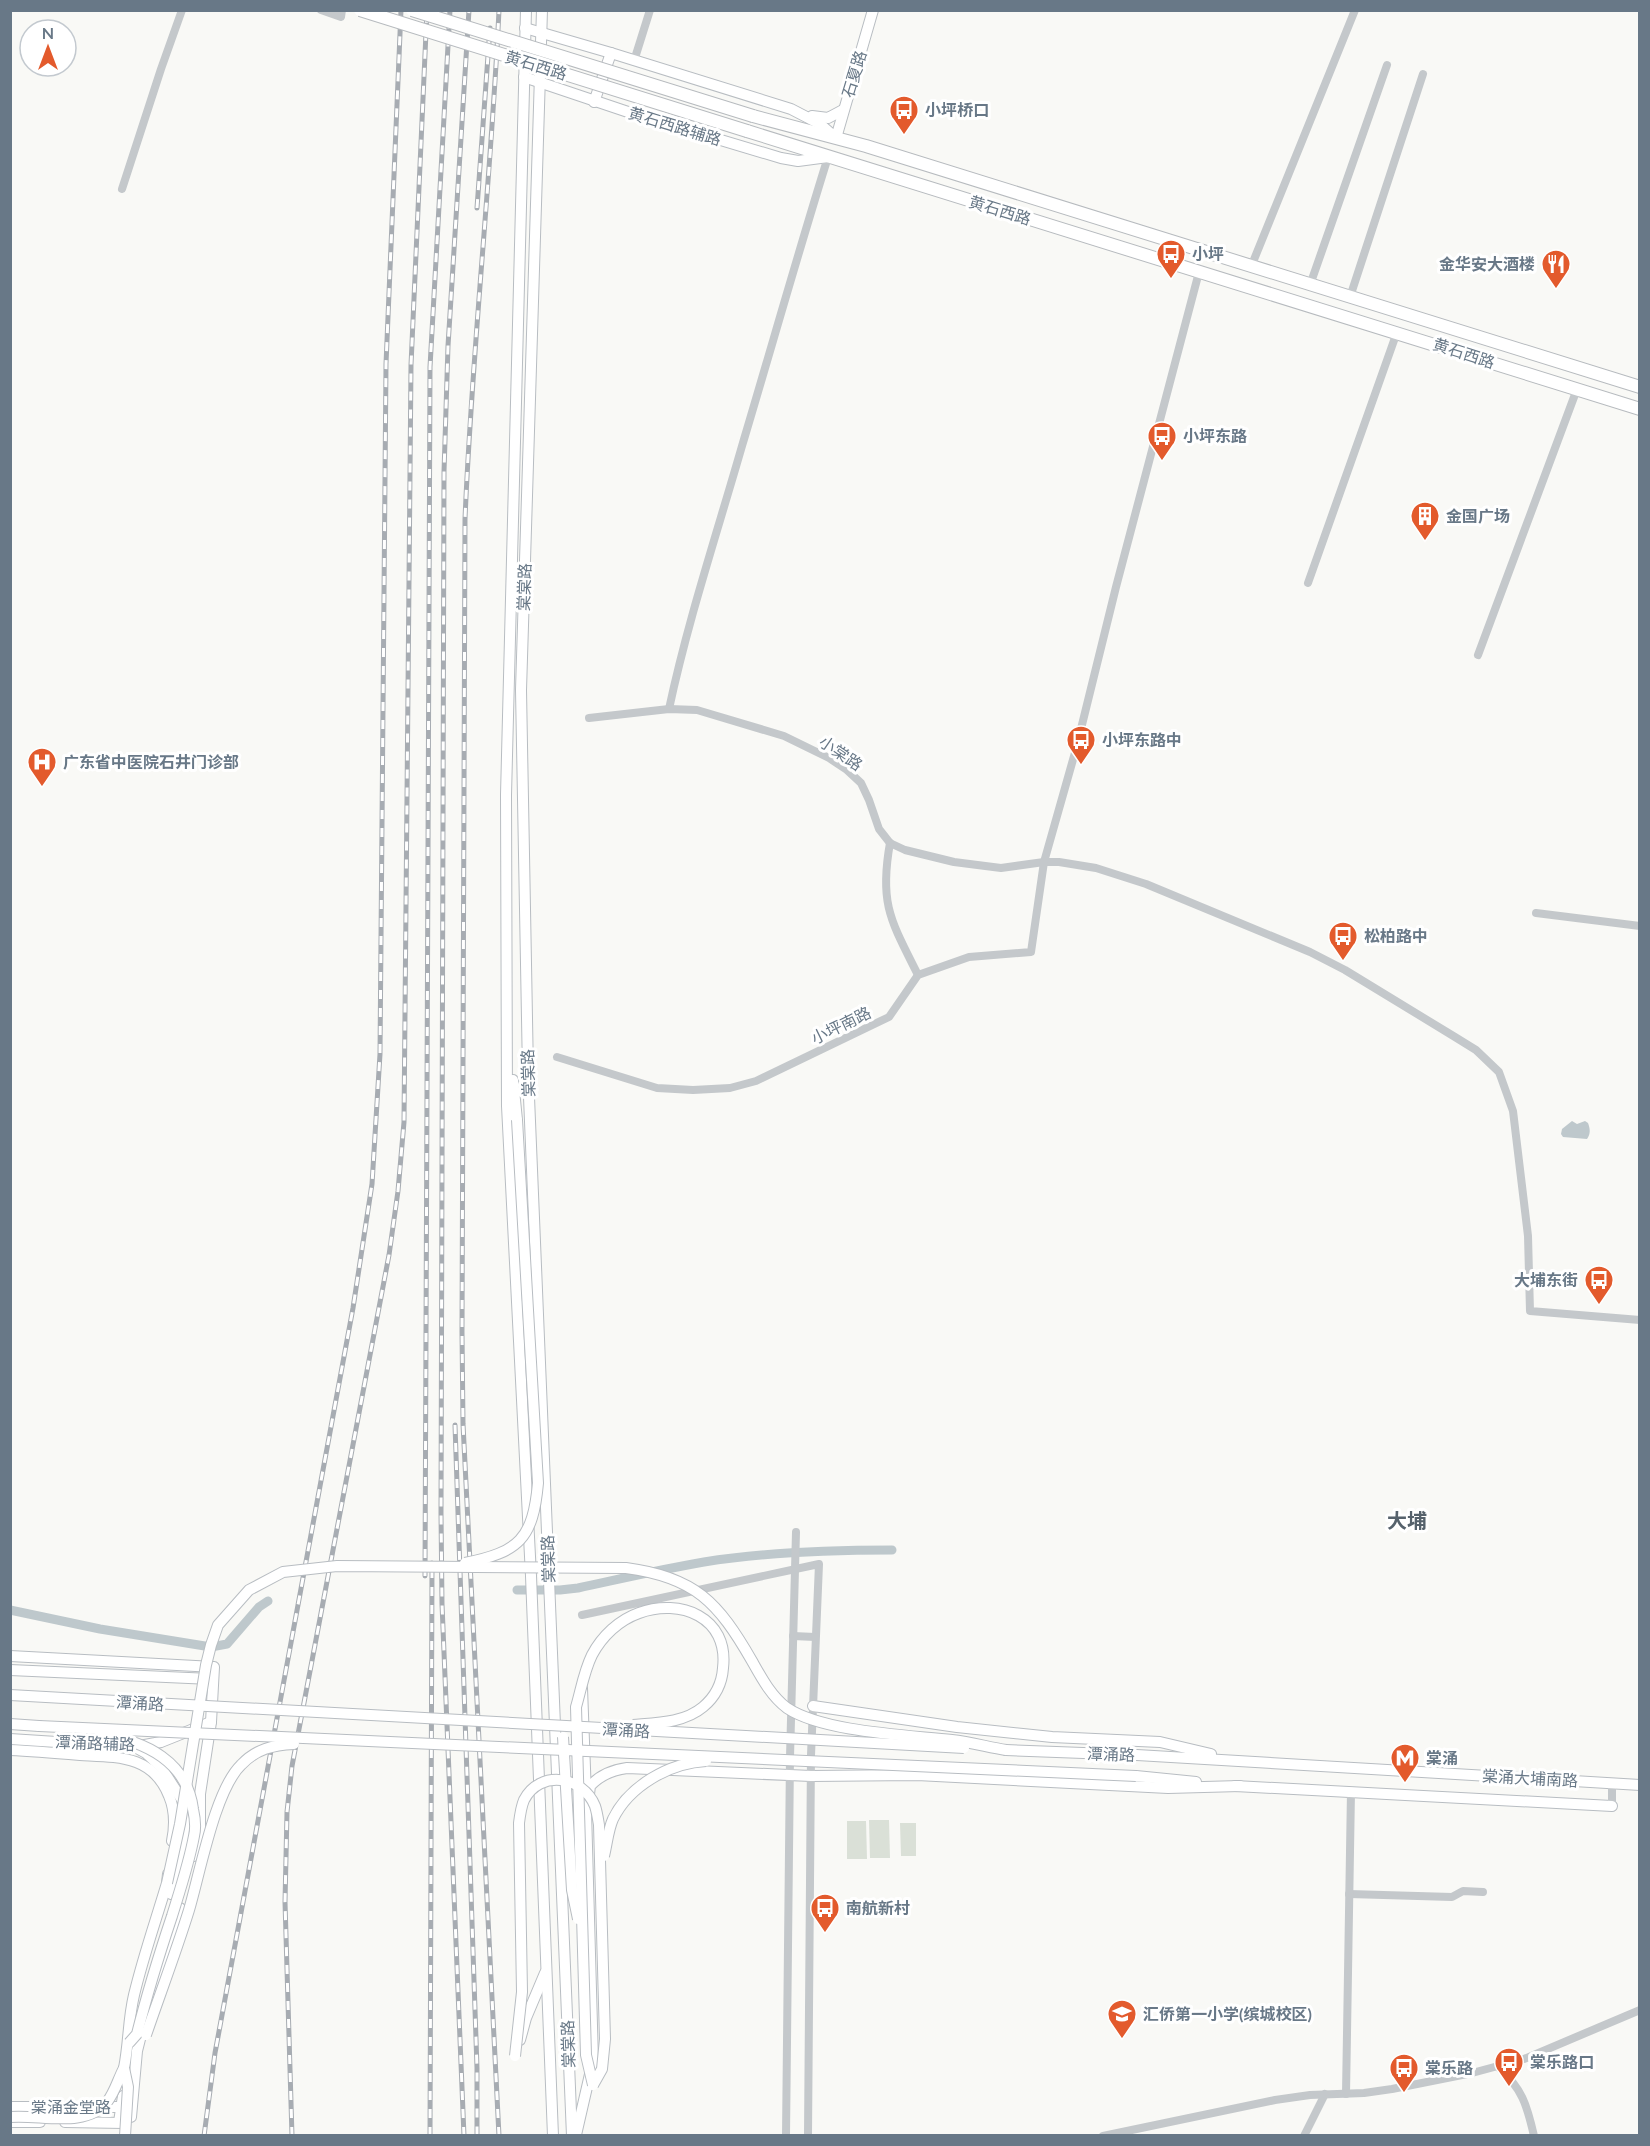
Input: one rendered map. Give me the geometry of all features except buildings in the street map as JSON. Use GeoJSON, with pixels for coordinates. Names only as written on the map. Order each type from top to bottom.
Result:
{"type":"FeatureCollection","features":[{"type":"Feature","properties":{"kind":"main road","name":"黄石西路"},"geometry":{"type":"LineString","coordinates":[[360,10],[1640,409]]}},
{"type":"Feature","properties":{"kind":"main road","name":"黄石西路"},"geometry":{"type":"LineString","coordinates":[[412,10],[753,116],[836,138],[1018,193],[1640,387]]}},
{"type":"Feature","properties":{"kind":"main road","name":"棠棠路"},"geometry":{"type":"LineString","coordinates":[[526,10],[506,795],[507,1106],[531,1576],[553,2136]]}},
{"type":"Feature","properties":{"kind":"main road","name":"棠棠路"},"geometry":{"type":"LineString","coordinates":[[542,10],[521,690],[528,1072],[574,2136]]}},
{"type":"Feature","properties":{"kind":"main road","name":"石夏路"},"geometry":{"type":"LineString","coordinates":[[836,138],[873,10]]}},
{"type":"Feature","properties":{"kind":"main road"},"geometry":{"type":"LineString","coordinates":[[525,28],[804,115],[828,118],[843,110]]}},
{"type":"Feature","properties":{"kind":"main road"},"geometry":{"type":"LineString","coordinates":[[594,102],[611,53]]}},
{"type":"Feature","properties":{"kind":"main road","name":"黄石西路辅路"},"geometry":{"type":"LineString","coordinates":[[524,77],[594,102],[781,158],[798,161],[828,157]]}},
{"type":"Feature","properties":{"kind":"main road"},"geometry":{"type":"LineString","coordinates":[[804,115],[820,124],[836,138]]}},
{"type":"Feature","properties":{"kind":"main road"},"geometry":{"type":"LineString","coordinates":[[438,1566],[491,1557],[514,1546],[527,1529],[536,1501],[538,1483],[517,1120],[506,1026]]}},
{"type":"Feature","properties":{"kind":"main road"},"geometry":{"type":"LineString","coordinates":[[10,2117],[72,2117],[100,2110],[111,2096],[124,2068],[134,1993],[167,1883],[180,1824],[206,1665],[218,1625],[249,1590],[283,1572],[337,1566],[626,1568],[648,1571],[678,1580],[697,1591],[716,1607],[729,1622],[773,1695],[786,1707],[804,1718],[841,1726],[1006,1750]]}},
{"type":"Feature","properties":{"kind":"main road"},"geometry":{"type":"LineString","coordinates":[[591,1728],[672,1721],[702,1707],[716,1692],[722,1676],[724,1659],[721,1642],[712,1627],[698,1614],[682,1608],[648,1610],[628,1617],[603,1638],[593,1654],[582,1683],[576,1707],[582,1934],[586,2055],[593,2085]]}},
{"type":"Feature","properties":{"kind":"main road"},"geometry":{"type":"LineString","coordinates":[[10,1656],[214,1667],[211,1722],[200,1794],[200,1834],[141,2035],[135,2076]]}},
{"type":"Feature","properties":{"kind":"main road"},"geometry":{"type":"LineString","coordinates":[[10,1670],[213,1679]]}},
{"type":"Feature","properties":{"kind":"main road"},"geometry":{"type":"LineString","coordinates":[[574,2136],[593,2061],[582,1683]]}},
{"type":"Feature","properties":{"kind":"main road","name":"潭涌路"},"geometry":{"type":"LineString","coordinates":[[10,1695],[825,1742],[1241,1761]]}},
{"type":"Feature","properties":{"kind":"main road"},"geometry":{"type":"LineString","coordinates":[[554,1705],[563,1737],[572,1890],[582,1934]]}},
{"type":"Feature","properties":{"kind":"main road"},"geometry":{"type":"LineString","coordinates":[[813,1706],[957,1727],[1040,1736],[1160,1742],[1241,1761]]}},
{"type":"Feature","properties":{"kind":"main road","name":"潭涌路辅路"},"geometry":{"type":"LineString","coordinates":[[10,1739],[134,1746],[161,1742],[211,1722]]}},
{"type":"Feature","properties":{"kind":"main road","name":"潭涌路"},"geometry":{"type":"LineString","coordinates":[[10,1724],[1136,1776],[1240,1786]]}},
{"type":"Feature","properties":{"kind":"main road"},"geometry":{"type":"LineString","coordinates":[[39,1726],[113,1736],[157,1751],[171,1762],[183,1778],[192,1798],[194,1835],[187,1866],[137,2034],[129,2043]]}},
{"type":"Feature","properties":{"kind":"main road"},"geometry":{"type":"LineString","coordinates":[[129,2136],[125,2123],[127,2108],[146,2036],[230,1778],[240,1765],[265,1748],[288,1744],[341,1741]]}},
{"type":"Feature","properties":{"kind":"main road"},"geometry":{"type":"LineString","coordinates":[[127,2108],[124,2084],[135,2023],[188,1830],[186,1806],[173,1784],[161,1767],[146,1753],[134,1746]]}},
{"type":"Feature","properties":{"kind":"main road"},"geometry":{"type":"LineString","coordinates":[[10,1750],[117,1757],[138,1762],[148,1768],[163,1781],[173,1806],[174,1820],[167,1883]]}},
{"type":"Feature","properties":{"kind":"main road"},"geometry":{"type":"LineString","coordinates":[[601,1871],[612,1822],[620,1806],[632,1792],[648,1781],[681,1766],[699,1761],[754,1758]]}},
{"type":"Feature","properties":{"kind":"main road","name":"棠涌大埔南路"},"geometry":{"type":"LineString","coordinates":[[1241,1761],[1640,1785]]}},
{"type":"Feature","properties":{"kind":"main road"},"geometry":{"type":"LineString","coordinates":[[586,1818],[590,1786],[596,1779],[614,1770],[627,1768],[811,1776],[917,1775],[1168,1788],[1240,1786]]}},
{"type":"Feature","properties":{"kind":"main road"},"geometry":{"type":"LineString","coordinates":[[546,1970],[526,2018],[515,2056],[522,1992],[519,1823],[525,1798],[532,1790],[544,1782],[566,1780],[586,1793],[595,1806],[599,1825],[605,2039],[602,2069],[593,2085],[588,2118],[582,2136]]}},
{"type":"Feature","properties":{"kind":"main road","name":"棠涌大埔南路"},"geometry":{"type":"LineString","coordinates":[[1240,1786],[1612,1806]]}},
{"type":"Feature","properties":{"kind":"main road"},"geometry":{"type":"LineString","coordinates":[[124,2068],[128,2087],[125,2136]]}},
{"type":"Feature","properties":{"kind":"main road","name":"棠涌金堂路"},"geometry":{"type":"LineString","coordinates":[[10,2107],[127,2108]]}},
{"type":"Feature","properties":{"kind":"main road","name":"棠涌金堂路"},"geometry":{"type":"LineString","coordinates":[[10,2122],[125,2123]]}},
{"type":"Feature","properties":{"kind":"street"},"geometry":{"type":"LineString","coordinates":[[122,189],[182,10]]}},
{"type":"Feature","properties":{"kind":"street"},"geometry":{"type":"LineString","coordinates":[[321,10],[340,17],[342,10]]}},
{"type":"Feature","properties":{"kind":"street"},"geometry":{"type":"LineString","coordinates":[[634,61],[650,10]]}},
{"type":"Feature","properties":{"kind":"street"},"geometry":{"type":"LineString","coordinates":[[1251,267],[1355,10]]}},
{"type":"Feature","properties":{"kind":"street"},"geometry":{"type":"LineString","coordinates":[[1310,285],[1387,65]]}},
{"type":"Feature","properties":{"kind":"street"},"geometry":{"type":"LineString","coordinates":[[1350,297],[1423,74]]}},
{"type":"Feature","properties":{"kind":"street"},"geometry":{"type":"LineString","coordinates":[[669,710],[723,508],[785,294],[828,157]]}},
{"type":"Feature","properties":{"kind":"street"},"geometry":{"type":"LineString","coordinates":[[1199,272],[1076,748],[1044,862],[1031,952],[969,957],[918,975],[890,917],[885,895],[885,871],[890,843],[905,850],[954,862],[1001,867],[1044,862],[1080,865],[1137,881],[1310,952],[1345,970],[1435,1024],[1489,1061],[1499,1072],[1513,1112],[1528,1236],[1530,1311],[1640,1320]]}},
{"type":"Feature","properties":{"kind":"street"},"geometry":{"type":"LineString","coordinates":[[1308,583],[1397,332]]}},
{"type":"Feature","properties":{"kind":"street"},"geometry":{"type":"LineString","coordinates":[[1478,655],[1576,389]]}},
{"type":"Feature","properties":{"kind":"street","name":"小棠路"},"geometry":{"type":"LineString","coordinates":[[588,718],[669,710],[697,710],[765,729],[829,758],[847,770],[861,783],[879,829],[890,843]]}},
{"type":"Feature","properties":{"kind":"street"},"geometry":{"type":"LineString","coordinates":[[1536,914],[1640,926]]}},
{"type":"Feature","properties":{"kind":"street","name":"小坪南路"},"geometry":{"type":"LineString","coordinates":[[557,1057],[657,1088],[693,1090],[730,1088],[756,1081],[889,1017],[918,975]]}},
{"type":"Feature","properties":{"kind":"street"},"geometry":{"type":"LineString","coordinates":[[786,2136],[790,1775],[796,1532]]}},
{"type":"Feature","properties":{"kind":"street"},"geometry":{"type":"LineString","coordinates":[[582,1615],[819,1564],[811,1776],[808,2136]]}},
{"type":"Feature","properties":{"kind":"street"},"geometry":{"type":"LineString","coordinates":[[793,1636],[815,1637]]}},
{"type":"Feature","properties":{"kind":"street"},"geometry":{"type":"LineString","coordinates":[[1612,1783],[1612,1806]]}},
{"type":"Feature","properties":{"kind":"street"},"geometry":{"type":"LineString","coordinates":[[1346,2094],[1351,1791]]}},
{"type":"Feature","properties":{"kind":"street"},"geometry":{"type":"LineString","coordinates":[[1349,1894],[1452,1897],[1463,1891],[1483,1892]]}},
{"type":"Feature","properties":{"kind":"street"},"geometry":{"type":"LineString","coordinates":[[1103,2136],[1264,2102],[1413,2086],[1498,2067],[1543,2052],[1640,2010]]}},
{"type":"Feature","properties":{"kind":"street"},"geometry":{"type":"LineString","coordinates":[[1498,2067],[1510,2078],[1524,2098],[1534,2136]]}},
{"type":"Feature","properties":{"kind":"street"},"geometry":{"type":"LineString","coordinates":[[1304,2136],[1325,2094]]}},
{"type":"Feature","properties":{"kind":"shaded area"},"geometry":{"type":"Polygon","coordinates":[[[1572,1121],[1577,1124],[1585,1121],[1588,1123],[1590,1131],[1587,1139],[1563,1137],[1562,1129],[1572,1121]]]}},
{"type":"Feature","properties":{"kind":"shaded area"},"geometry":{"type":"Polygon","coordinates":[[[869,1820],[889,1820],[890,1858],[870,1858],[869,1820]]]}},
{"type":"Feature","properties":{"kind":"shaded area"},"geometry":{"type":"Polygon","coordinates":[[[847,1821],[866,1821],[867,1859],[847,1859],[847,1821]]]}},
{"type":"Feature","properties":{"kind":"shaded area"},"geometry":{"type":"Polygon","coordinates":[[[900,1823],[916,1823],[916,1856],[901,1856],[900,1823]]]}},
{"type":"Feature","properties":{"kind":"waterway"},"geometry":{"type":"LineString","coordinates":[[517,1590],[578,1588],[688,1565],[751,1556],[821,1551],[892,1550]]}},
{"type":"Feature","properties":{"kind":"waterway"},"geometry":{"type":"LineString","coordinates":[[10,1610],[100,1629],[211,1647],[227,1644],[259,1607],[268,1601]]}},
{"type":"Feature","properties":{"kind":"railway"},"geometry":{"type":"LineString","coordinates":[[204,2136],[215,2053],[353,1308],[372,1184],[380,1054],[386,364],[401,10]]}},
{"type":"Feature","properties":{"kind":"railway"},"geometry":{"type":"LineString","coordinates":[[292,2136],[285,1902],[287,1812],[292,1766],[389,1255],[404,1122],[411,365],[427,10]]}},
{"type":"Feature","properties":{"kind":"railway"},"geometry":{"type":"LineString","coordinates":[[425,1576],[430,367],[450,10]]}},
{"type":"Feature","properties":{"kind":"railway"},"geometry":{"type":"LineString","coordinates":[[464,2136],[442,1604],[441,1513],[444,472],[448,346],[469,10]]}},
{"type":"Feature","properties":{"kind":"railway"},"geometry":{"type":"LineString","coordinates":[[499,10],[465,519],[462,1332],[463,1424],[499,2136]]}},
{"type":"Feature","properties":{"kind":"railway"},"geometry":{"type":"LineString","coordinates":[[477,208],[490,28]]}},
{"type":"Feature","properties":{"kind":"railway"},"geometry":{"type":"LineString","coordinates":[[455,1425],[477,2068],[477,2136]]}},
{"type":"Feature","properties":{"kind":"railway"},"geometry":{"type":"LineString","coordinates":[[430,2136],[432,1563]]}},
{"type":"Feature","properties":{"kind":"place","name":"小坪桥口"},"geometry":{"type":"Point","coordinates":[904,136]}},
{"type":"Feature","properties":{"kind":"place","name":"小坪"},"geometry":{"type":"Point","coordinates":[1171,280]}},
{"type":"Feature","properties":{"kind":"place","name":"金华安大酒楼"},"geometry":{"type":"Point","coordinates":[1556,290]}},
{"type":"Feature","properties":{"kind":"place","name":"小坪东路"},"geometry":{"type":"Point","coordinates":[1162,462]}},
{"type":"Feature","properties":{"kind":"place","name":"金国广场"},"geometry":{"type":"Point","coordinates":[1425,542]}},
{"type":"Feature","properties":{"kind":"place","name":"小坪东路中"},"geometry":{"type":"Point","coordinates":[1081,766]}},
{"type":"Feature","properties":{"kind":"place","name":"广东省中医院石井门诊部"},"geometry":{"type":"Point","coordinates":[42,788]}},
{"type":"Feature","properties":{"kind":"place","name":"松柏路中"},"geometry":{"type":"Point","coordinates":[1343,962]}},
{"type":"Feature","properties":{"kind":"place","name":"大埔东街"},"geometry":{"type":"Point","coordinates":[1599,1306]}},
{"type":"Feature","properties":{"kind":"place","name":"棠涌"},"geometry":{"type":"Point","coordinates":[1405,1784]}},
{"type":"Feature","properties":{"kind":"place","name":"南航新村"},"geometry":{"type":"Point","coordinates":[825,1934]}},
{"type":"Feature","properties":{"kind":"place","name":"汇侨第一小学(缤城校区)"},"geometry":{"type":"Point","coordinates":[1122,2040]}},
{"type":"Feature","properties":{"kind":"place","name":"棠乐路口"},"geometry":{"type":"Point","coordinates":[1509,2088]}},
{"type":"Feature","properties":{"kind":"place","name":"棠乐路"},"geometry":{"type":"Point","coordinates":[1404,2094]}},
{"type":"Feature","properties":{"kind":"district","name":"大埔"},"geometry":{"type":"Point","coordinates":[1407,1521]}}]}
